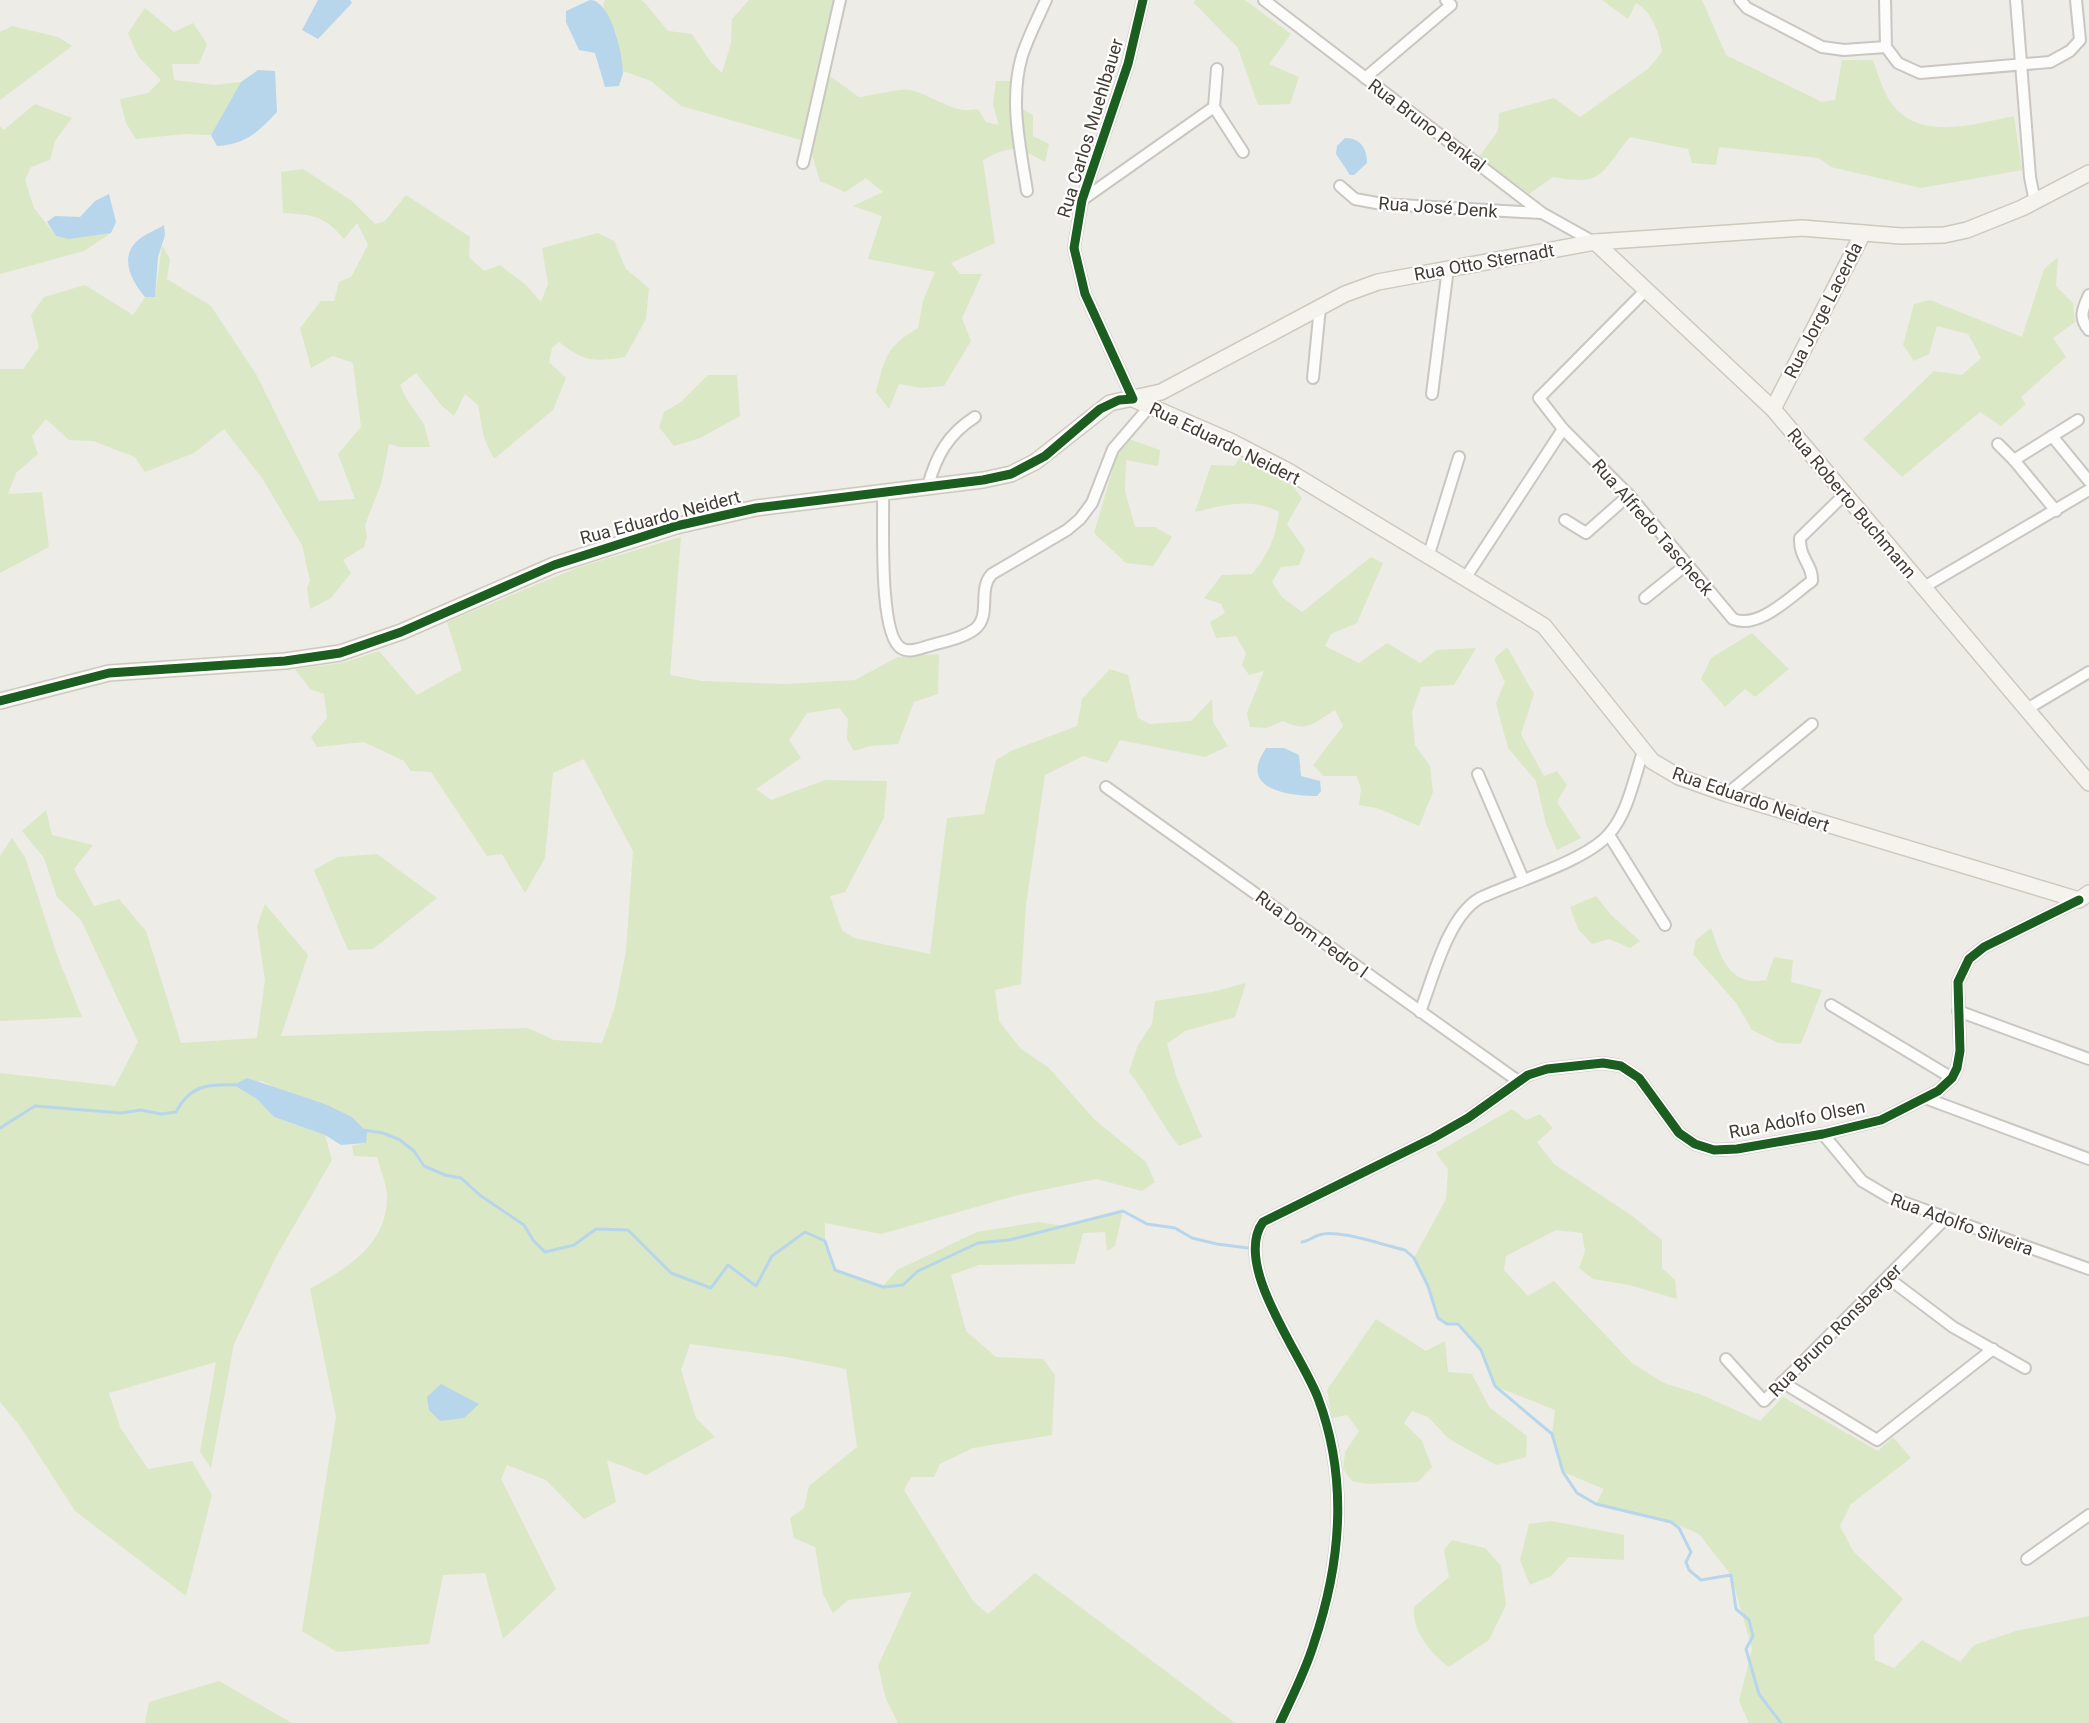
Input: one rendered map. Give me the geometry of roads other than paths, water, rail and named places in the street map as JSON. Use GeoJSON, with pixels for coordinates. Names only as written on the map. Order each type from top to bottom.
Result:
{"type":"FeatureCollection","features":[{"type":"Feature","properties":{"kind":"street"},"geometry":{"type":"LineString","coordinates":[[803,163],[840,0]]}},
{"type":"Feature","properties":{"kind":"street"},"geometry":{"type":"LineString","coordinates":[[1027,191],[1018,128],[1017,81],[1026,46],[1046,0]]}},
{"type":"Feature","properties":{"kind":"street","name":"Rua Carlos Muehlbauer"},"geometry":{"type":"LineString","coordinates":[[1133,399],[1085,294],[1076,262],[1074,236],[1082,200],[1128,64],[1143,0]]}},
{"type":"Feature","properties":{"kind":"street","name":"Rua Bruno Penkal"},"geometry":{"type":"LineString","coordinates":[[1264,0],[1542,213],[1595,242]]}},
{"type":"Feature","properties":{"kind":"street"},"geometry":{"type":"LineString","coordinates":[[1740,0],[1747,8],[1822,47],[1844,50],[1886,47]]}},
{"type":"Feature","properties":{"kind":"street"},"geometry":{"type":"LineString","coordinates":[[1885,0],[1886,47],[1898,63],[1920,73],[2050,62],[2077,46],[2081,34],[2076,0]]}},
{"type":"Feature","properties":{"kind":"street"},"geometry":{"type":"LineString","coordinates":[[2016,0],[2030,177],[2035,202]]}},
{"type":"Feature","properties":{"kind":"street"},"geometry":{"type":"LineString","coordinates":[[1365,78],[1448,2]]}},
{"type":"Feature","properties":{"kind":"street"},"geometry":{"type":"LineString","coordinates":[[1217,69],[1214,107],[1243,152]]}},
{"type":"Feature","properties":{"kind":"street"},"geometry":{"type":"LineString","coordinates":[[1082,200],[1214,107]]}},
{"type":"Feature","properties":{"kind":"street","name":"Rua Jorge Lacerda"},"geometry":{"type":"LineString","coordinates":[[1773,409],[1863,233],[1901,236],[1944,235],[1967,230],[2035,202],[2089,172]]}},
{"type":"Feature","properties":{"kind":"street","name":"Rua José Denk"},"geometry":{"type":"LineString","coordinates":[[1340,186],[1355,199],[1370,202],[1542,213]]}},
{"type":"Feature","properties":{"kind":"street","name":"Rua Otto Sternadt"},"geometry":{"type":"LineString","coordinates":[[1133,399],[1172,387],[1365,285],[1595,242],[1784,229],[1863,233]]}},
{"type":"Feature","properties":{"kind":"street","name":"Rua Roberto Buchmann"},"geometry":{"type":"LineString","coordinates":[[1595,242],[1773,409],[2089,783]]}},
{"type":"Feature","properties":{"kind":"street"},"geometry":{"type":"LineString","coordinates":[[1432,394],[1448,268]]}},
{"type":"Feature","properties":{"kind":"street","name":"Rua Alfredo Tascheck"},"geometry":{"type":"LineString","coordinates":[[1646,290],[1539,398],[1563,429],[1629,495],[1733,620],[1752,621],[1812,581],[1812,574],[1799,552],[1800,538],[1845,494]]}},
{"type":"Feature","properties":{"kind":"street"},"geometry":{"type":"LineString","coordinates":[[2089,295],[2082,310],[2084,325],[2089,330]]}},
{"type":"Feature","properties":{"kind":"street"},"geometry":{"type":"LineString","coordinates":[[1313,378],[1320,307]]}},
{"type":"Feature","properties":{"kind":"street","name":"Rua Eduardo Neidert"},"geometry":{"type":"LineString","coordinates":[[0,701],[109,673],[285,661],[340,653],[401,632],[554,565],[676,526],[732,512],[1011,474],[1045,456],[1100,409],[1119,400],[1133,399],[1260,456],[1534,619],[1553,634],[1643,752],[1670,773],[1726,794],[2084,897]]}},
{"type":"Feature","properties":{"kind":"street"},"geometry":{"type":"LineString","coordinates":[[884,491],[886,613],[889,631],[900,648],[918,649],[968,634],[978,626],[983,616],[988,578],[1067,530],[1080,519],[1092,502],[1113,449],[1150,406]]}},
{"type":"Feature","properties":{"kind":"street"},"geometry":{"type":"LineString","coordinates":[[928,486],[940,452],[957,430],[975,417]]}},
{"type":"Feature","properties":{"kind":"street"},"geometry":{"type":"LineString","coordinates":[[2014,460],[2078,420]]}},
{"type":"Feature","properties":{"kind":"street"},"geometry":{"type":"LineString","coordinates":[[1466,577],[1563,429]]}},
{"type":"Feature","properties":{"kind":"street"},"geometry":{"type":"LineString","coordinates":[[2052,436],[2089,481]]}},
{"type":"Feature","properties":{"kind":"street"},"geometry":{"type":"LineString","coordinates":[[1998,444],[2056,511]]}},
{"type":"Feature","properties":{"kind":"street"},"geometry":{"type":"LineString","coordinates":[[1429,555],[1459,457]]}},
{"type":"Feature","properties":{"kind":"street"},"geometry":{"type":"LineString","coordinates":[[1924,588],[2089,490]]}},
{"type":"Feature","properties":{"kind":"street"},"geometry":{"type":"LineString","coordinates":[[1565,520],[1586,533],[1629,495]]}},
{"type":"Feature","properties":{"kind":"street"},"geometry":{"type":"LineString","coordinates":[[1646,598],[1686,565]]}},
{"type":"Feature","properties":{"kind":"street"},"geometry":{"type":"LineString","coordinates":[[2026,709],[2089,672]]}},
{"type":"Feature","properties":{"kind":"street"},"geometry":{"type":"LineString","coordinates":[[1726,794],[1812,724]]}},
{"type":"Feature","properties":{"kind":"street"},"geometry":{"type":"LineString","coordinates":[[1420,1012],[1446,944],[1465,908],[1480,898],[1588,850],[1609,835],[1620,817],[1643,752]]}},
{"type":"Feature","properties":{"kind":"street"},"geometry":{"type":"LineString","coordinates":[[1478,774],[1523,879]]}},
{"type":"Feature","properties":{"kind":"street","name":"Rua Dom Pedro I"},"geometry":{"type":"LineString","coordinates":[[1106,787],[1518,1082]]}},
{"type":"Feature","properties":{"kind":"street"},"geometry":{"type":"LineString","coordinates":[[1609,835],[1665,925]]}},
{"type":"Feature","properties":{"kind":"street"},"geometry":{"type":"LineString","coordinates":[[1831,1005],[1952,1078],[1959,1060],[1958,982],[1969,958],[1984,947],[2084,897]]}},
{"type":"Feature","properties":{"kind":"street"},"geometry":{"type":"LineString","coordinates":[[1958,1011],[2089,1059]]}},
{"type":"Feature","properties":{"kind":"street","name":"Rua Adolfo Olsen"},"geometry":{"type":"LineString","coordinates":[[1280,1723],[1314,1644],[1336,1555],[1339,1495],[1332,1440],[1317,1396],[1258,1271],[1255,1246],[1259,1228],[1263,1222],[1451,1128],[1518,1082],[1547,1069],[1603,1063],[1621,1066],[1639,1078],[1679,1133],[1695,1144],[1714,1150],[1737,1149],[1823,1134],[1881,1120],[1924,1098],[1952,1078]]}},
{"type":"Feature","properties":{"kind":"street"},"geometry":{"type":"LineString","coordinates":[[1924,1098],[2089,1159]]}},
{"type":"Feature","properties":{"kind":"street","name":"Rua Adolfo Silveira"},"geometry":{"type":"LineString","coordinates":[[1823,1134],[1849,1167],[1874,1189],[1904,1204],[2089,1269]]}},
{"type":"Feature","properties":{"kind":"street","name":"Rua Bruno Ronsberger"},"geometry":{"type":"LineString","coordinates":[[1726,1359],[1764,1401],[1945,1219]]}},
{"type":"Feature","properties":{"kind":"street"},"geometry":{"type":"LineString","coordinates":[[1888,1278],[1953,1327],[2025,1368]]}},
{"type":"Feature","properties":{"kind":"street"},"geometry":{"type":"LineString","coordinates":[[1782,1383],[1877,1440],[1993,1349]]}},
{"type":"Feature","properties":{"kind":"street"},"geometry":{"type":"LineString","coordinates":[[2027,1559],[2089,1515]]}},
{"type":"Feature","properties":{"kind":"water"},"geometry":{"type":"Polygon","coordinates":[[[318,0],[350,0],[352,3],[318,39],[302,30],[318,0]]]}},
{"type":"Feature","properties":{"kind":"water"},"geometry":{"type":"Polygon","coordinates":[[[590,0],[597,2],[610,18],[622,64],[623,74],[619,86],[605,87],[595,53],[579,50],[566,22],[566,11],[590,0]]]}},
{"type":"Feature","properties":{"kind":"water"},"geometry":{"type":"Polygon","coordinates":[[[258,70],[275,71],[277,112],[263,126],[243,140],[217,146],[211,135],[241,82],[258,70]]]}},
{"type":"Feature","properties":{"kind":"water"},"geometry":{"type":"Polygon","coordinates":[[[1345,138],[1359,142],[1366,153],[1367,163],[1354,175],[1350,175],[1336,154],[1337,146],[1345,138]]]}},
{"type":"Feature","properties":{"kind":"water"},"geometry":{"type":"Polygon","coordinates":[[[109,194],[116,222],[111,233],[69,239],[56,236],[47,222],[55,216],[80,217],[95,201],[109,194]]]}},
{"type":"Feature","properties":{"kind":"water"},"geometry":{"type":"Polygon","coordinates":[[[164,225],[165,235],[158,257],[155,297],[145,297],[132,278],[128,263],[129,256],[131,249],[139,239],[164,225]]]}},
{"type":"Feature","properties":{"kind":"water"},"geometry":{"type":"Polygon","coordinates":[[[1266,748],[1284,748],[1299,755],[1301,776],[1320,781],[1321,791],[1317,796],[1289,794],[1262,782],[1258,774],[1258,765],[1266,748]]]}},
{"type":"Feature","properties":{"kind":"water"},"geometry":{"type":"Polygon","coordinates":[[[247,1078],[325,1104],[352,1117],[367,1132],[366,1143],[341,1145],[325,1135],[274,1117],[257,1099],[234,1085],[247,1078]]]}},
{"type":"Feature","properties":{"kind":"water"},"geometry":{"type":"Polygon","coordinates":[[[441,1384],[479,1404],[464,1418],[440,1421],[429,1410],[427,1397],[441,1384]]]}},
{"type":"Feature","properties":{"kind":"waterway"},"geometry":{"type":"LineString","coordinates":[[0,1128],[35,1106],[121,1113],[141,1110],[161,1114],[176,1112],[181,1103],[194,1091],[208,1086],[236,1085]]}},
{"type":"Feature","properties":{"kind":"waterway"},"geometry":{"type":"LineString","coordinates":[[363,1130],[383,1133],[400,1140],[414,1151],[424,1166],[445,1175],[461,1178],[481,1196],[524,1225],[533,1240],[545,1252],[574,1245],[596,1229],[628,1230],[671,1273],[711,1288],[728,1265],[756,1286],[772,1256],[805,1232],[825,1241],[835,1270],[883,1287],[903,1285],[918,1271],[978,1243],[1009,1240],[1123,1211],[1147,1224],[1175,1228],[1192,1238],[1248,1248]]}},
{"type":"Feature","properties":{"kind":"waterway"},"geometry":{"type":"LineString","coordinates":[[1302,1242],[1327,1233],[1361,1238],[1405,1250],[1414,1258],[1428,1286],[1438,1318],[1447,1324],[1458,1324],[1481,1350],[1495,1386],[1552,1434],[1563,1472],[1577,1493],[1596,1504],[1671,1522],[1679,1528],[1691,1552],[1686,1562],[1689,1570],[1701,1580],[1731,1575],[1736,1609],[1749,1620],[1753,1636],[1746,1649],[1759,1694],[1781,1723]]}}]}
